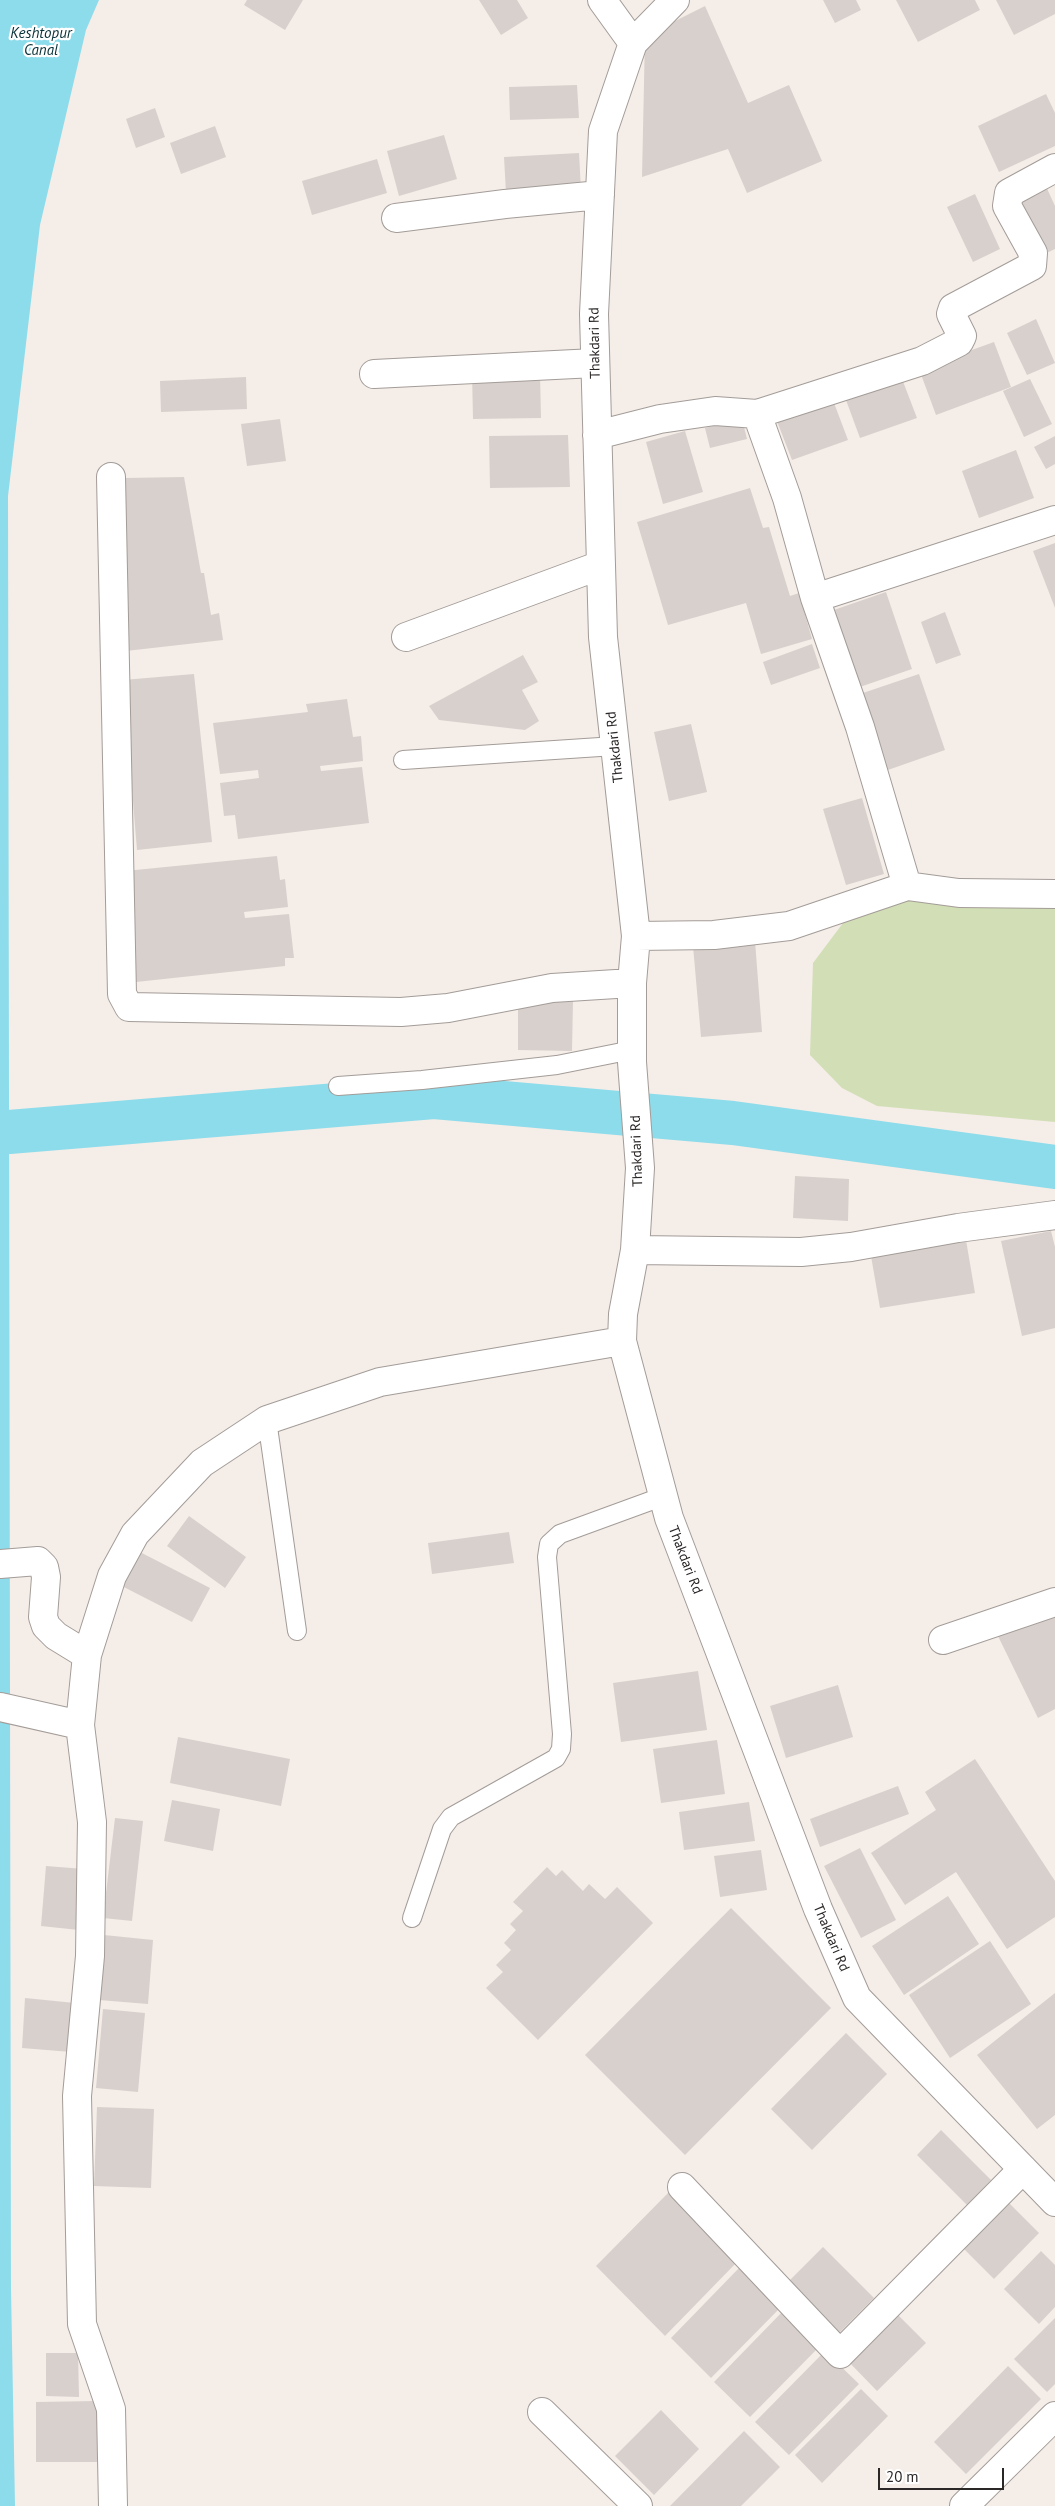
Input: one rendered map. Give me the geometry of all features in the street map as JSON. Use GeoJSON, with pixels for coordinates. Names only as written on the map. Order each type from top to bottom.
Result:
{"type":"FeatureCollection","features":[{"type":"Feature","properties":{"kind":"street"},"geometry":{"type":"LineString","coordinates":[[602,0],[633,43]]}},
{"type":"Feature","properties":{"kind":"street","name":"Thakdari Rd"},"geometry":{"type":"LineString","coordinates":[[675,0],[633,43],[604,131],[594,314],[603,637],[636,936],[632,983],[632,1056],[640,1168],[635,1250],[623,1314],[622,1341],[669,1518],[818,1909],[857,1998],[1055,2202]]}},
{"type":"Feature","properties":{"kind":"street"},"geometry":{"type":"LineString","coordinates":[[598,435],[660,419],[715,411],[757,414],[922,361],[959,342],[962,336],[951,314],[953,308],[1032,266],[1033,253],[1006,206],[1009,193],[1055,168]]}},
{"type":"Feature","properties":{"kind":"street"},"geometry":{"type":"LineString","coordinates":[[396,218],[505,204],[600,195]]}},
{"type":"Feature","properties":{"kind":"street"},"geometry":{"type":"LineString","coordinates":[[374,374],[595,364]]}},
{"type":"Feature","properties":{"kind":"street"},"geometry":{"type":"LineString","coordinates":[[757,414],[787,498],[815,598],[860,727],[907,886]]}},
{"type":"Feature","properties":{"kind":"street"},"geometry":{"type":"LineString","coordinates":[[111,477],[122,994],[129,1007],[400,1012],[458,1006],[552,988],[632,983]]}},
{"type":"Feature","properties":{"kind":"street"},"geometry":{"type":"LineString","coordinates":[[815,598],[1055,520]]}},
{"type":"Feature","properties":{"kind":"street"},"geometry":{"type":"LineString","coordinates":[[406,637],[601,566]]}},
{"type":"Feature","properties":{"kind":"street"},"geometry":{"type":"LineString","coordinates":[[636,936],[714,934],[789,926],[907,886],[960,893],[1055,894]]}},
{"type":"Feature","properties":{"kind":"street"},"geometry":{"type":"LineString","coordinates":[[635,1250],[801,1252],[851,1247],[958,1228],[1055,1215]]}},
{"type":"Feature","properties":{"kind":"street"},"geometry":{"type":"LineString","coordinates":[[113,2506],[111,2409],[82,2324],[78,2096],[90,1956],[92,1822],[80,1725],[88,1654],[112,1576],[135,1534],[202,1464],[266,1420],[380,1382],[622,1341]]}},
{"type":"Feature","properties":{"kind":"street"},"geometry":{"type":"LineString","coordinates":[[0,1564],[38,1561],[44,1567],[46,1577],[43,1617],[46,1626],[56,1636],[88,1654]]}},
{"type":"Feature","properties":{"kind":"street"},"geometry":{"type":"LineString","coordinates":[[943,1640],[1055,1602]]}},
{"type":"Feature","properties":{"kind":"street"},"geometry":{"type":"LineString","coordinates":[[7,1709],[80,1725]]}},
{"type":"Feature","properties":{"kind":"street"},"geometry":{"type":"LineString","coordinates":[[682,2187],[840,2354],[1023,2169]]}},
{"type":"Feature","properties":{"kind":"street"},"geometry":{"type":"LineString","coordinates":[[542,2412],[638,2506]]}},
{"type":"Feature","properties":{"kind":"street"},"geometry":{"type":"LineString","coordinates":[[964,2506],[1055,2416]]}},
{"type":"Feature","properties":{"kind":"lane"},"geometry":{"type":"LineString","coordinates":[[403,760],[615,746]]}},
{"type":"Feature","properties":{"kind":"lane"},"geometry":{"type":"LineString","coordinates":[[338,1086],[632,1056]]}},
{"type":"Feature","properties":{"kind":"lane"},"geometry":{"type":"LineString","coordinates":[[266,1420],[297,1631]]}},
{"type":"Feature","properties":{"kind":"lane"},"geometry":{"type":"LineString","coordinates":[[412,1918],[442,1829],[451,1817],[556,1758],[561,1749],[562,1734],[547,1557],[549,1544],[560,1534],[664,1496]]}},
{"type":"Feature","properties":{"kind":"green space"},"geometry":{"type":"Polygon","coordinates":[[[913,896],[1055,898],[1055,1122],[877,1106],[842,1088],[810,1055],[813,963],[846,919],[913,896]]]}},
{"type":"Feature","properties":{"kind":"water","name":"Keshtopur Canal"},"geometry":{"type":"Polygon","coordinates":[[[0,0],[99,0],[86,30],[40,225],[8,496],[11,2289],[15,2506],[0,2506],[0,0]]]}},
{"type":"Feature","properties":{"kind":"building"},"geometry":{"type":"Polygon","coordinates":[[[247,0],[303,0],[285,30],[244,5],[247,0]]]}},
{"type":"Feature","properties":{"kind":"building"},"geometry":{"type":"Polygon","coordinates":[[[479,0],[517,0],[528,18],[501,35],[479,0]]]}},
{"type":"Feature","properties":{"kind":"building"},"geometry":{"type":"Polygon","coordinates":[[[823,0],[856,0],[861,10],[835,23],[823,0]]]}},
{"type":"Feature","properties":{"kind":"building"},"geometry":{"type":"Polygon","coordinates":[[[896,0],[975,0],[980,10],[918,42],[896,0]]]}},
{"type":"Feature","properties":{"kind":"building"},"geometry":{"type":"Polygon","coordinates":[[[996,0],[1055,0],[1055,14],[1014,35],[996,0]]]}},
{"type":"Feature","properties":{"kind":"building"},"geometry":{"type":"Polygon","coordinates":[[[705,6],[748,103],[789,85],[822,161],[747,193],[728,149],[642,177],[645,36],[705,6]]]}},
{"type":"Feature","properties":{"kind":"building"},"geometry":{"type":"Polygon","coordinates":[[[577,85],[579,118],[510,120],[509,87],[577,85]]]}},
{"type":"Feature","properties":{"kind":"building"},"geometry":{"type":"Polygon","coordinates":[[[1046,94],[1055,113],[1055,146],[999,172],[978,126],[1046,94]]]}},
{"type":"Feature","properties":{"kind":"building"},"geometry":{"type":"Polygon","coordinates":[[[155,108],[165,137],[136,148],[126,119],[155,108]]]}},
{"type":"Feature","properties":{"kind":"building"},"geometry":{"type":"Polygon","coordinates":[[[215,126],[226,157],[181,174],[170,143],[215,126]]]}},
{"type":"Feature","properties":{"kind":"building"},"geometry":{"type":"Polygon","coordinates":[[[444,135],[457,179],[399,196],[387,151],[444,135]]]}},
{"type":"Feature","properties":{"kind":"building"},"geometry":{"type":"Polygon","coordinates":[[[579,153],[581,190],[506,193],[504,157],[579,153]]]}},
{"type":"Feature","properties":{"kind":"building"},"geometry":{"type":"Polygon","coordinates":[[[377,159],[387,193],[312,215],[302,181],[377,159]]]}},
{"type":"Feature","properties":{"kind":"building"},"geometry":{"type":"Polygon","coordinates":[[[1044,182],[1055,206],[1055,249],[1040,256],[1012,197],[1044,182]]]}},
{"type":"Feature","properties":{"kind":"building"},"geometry":{"type":"Polygon","coordinates":[[[975,194],[1000,249],[973,262],[947,207],[975,194]]]}},
{"type":"Feature","properties":{"kind":"building"},"geometry":{"type":"Polygon","coordinates":[[[1036,319],[1055,363],[1027,375],[1007,333],[1036,319]]]}},
{"type":"Feature","properties":{"kind":"building"},"geometry":{"type":"Polygon","coordinates":[[[994,342],[1011,387],[936,415],[919,369],[994,342]]]}},
{"type":"Feature","properties":{"kind":"building"},"geometry":{"type":"Polygon","coordinates":[[[899,371],[917,418],[860,438],[843,392],[899,371]]]}},
{"type":"Feature","properties":{"kind":"building"},"geometry":{"type":"Polygon","coordinates":[[[540,373],[541,418],[473,419],[472,374],[540,373]]]}},
{"type":"Feature","properties":{"kind":"building"},"geometry":{"type":"Polygon","coordinates":[[[246,377],[247,409],[161,412],[160,381],[246,377]]]}},
{"type":"Feature","properties":{"kind":"building"},"geometry":{"type":"Polygon","coordinates":[[[1030,379],[1052,424],[1024,437],[1003,391],[1030,379]]]}},
{"type":"Feature","properties":{"kind":"building"},"geometry":{"type":"Polygon","coordinates":[[[831,395],[848,440],[792,460],[775,416],[831,395]]]}},
{"type":"Feature","properties":{"kind":"building"},"geometry":{"type":"Polygon","coordinates":[[[280,419],[286,461],[247,466],[241,424],[280,419]]]}},
{"type":"Feature","properties":{"kind":"building"},"geometry":{"type":"Polygon","coordinates":[[[742,419],[747,439],[710,448],[705,428],[742,419]]]}},
{"type":"Feature","properties":{"kind":"building"},"geometry":{"type":"Polygon","coordinates":[[[685,431],[703,492],[663,504],[646,442],[685,431]]]}},
{"type":"Feature","properties":{"kind":"building"},"geometry":{"type":"Polygon","coordinates":[[[568,435],[570,487],[490,488],[489,436],[568,435]]]}},
{"type":"Feature","properties":{"kind":"building"},"geometry":{"type":"Polygon","coordinates":[[[1055,436],[1055,464],[1046,469],[1034,447],[1055,436]]]}},
{"type":"Feature","properties":{"kind":"building"},"geometry":{"type":"Polygon","coordinates":[[[1016,450],[1034,498],[979,518],[962,471],[1016,450]]]}},
{"type":"Feature","properties":{"kind":"building"},"geometry":{"type":"Polygon","coordinates":[[[184,477],[201,573],[204,573],[211,615],[219,613],[223,640],[126,651],[125,478],[184,477]]]}},
{"type":"Feature","properties":{"kind":"building"},"geometry":{"type":"Polygon","coordinates":[[[750,488],[763,528],[769,527],[790,596],[799,593],[812,639],[761,654],[746,603],[668,625],[637,522],[750,488]]]}},
{"type":"Feature","properties":{"kind":"building"},"geometry":{"type":"Polygon","coordinates":[[[1055,543],[1055,608],[1033,551],[1055,543]]]}},
{"type":"Feature","properties":{"kind":"building"},"geometry":{"type":"Polygon","coordinates":[[[886,592],[912,669],[854,689],[828,612],[886,592]]]}},
{"type":"Feature","properties":{"kind":"building"},"geometry":{"type":"Polygon","coordinates":[[[945,612],[961,655],[936,664],[921,622],[945,612]]]}},
{"type":"Feature","properties":{"kind":"building"},"geometry":{"type":"Polygon","coordinates":[[[812,644],[820,668],[771,685],[763,662],[812,644]]]}},
{"type":"Feature","properties":{"kind":"building"},"geometry":{"type":"Polygon","coordinates":[[[523,655],[538,682],[522,690],[539,721],[525,730],[439,720],[429,706],[523,655]]]}},
{"type":"Feature","properties":{"kind":"building"},"geometry":{"type":"Polygon","coordinates":[[[194,674],[212,842],[137,850],[123,680],[194,674]]]}},
{"type":"Feature","properties":{"kind":"building"},"geometry":{"type":"Polygon","coordinates":[[[919,674],[945,750],[885,771],[860,694],[919,674]]]}},
{"type":"Feature","properties":{"kind":"building"},"geometry":{"type":"Polygon","coordinates":[[[347,699],[353,737],[361,736],[363,761],[320,766],[321,771],[362,767],[369,823],[238,839],[235,815],[224,816],[220,783],[259,778],[258,770],[220,774],[213,723],[308,712],[306,704],[347,699]]]}},
{"type":"Feature","properties":{"kind":"building"},"geometry":{"type":"Polygon","coordinates":[[[691,724],[707,792],[669,801],[654,732],[691,724]]]}},
{"type":"Feature","properties":{"kind":"building"},"geometry":{"type":"Polygon","coordinates":[[[862,798],[884,874],[846,885],[823,809],[862,798]]]}},
{"type":"Feature","properties":{"kind":"building"},"geometry":{"type":"Polygon","coordinates":[[[277,856],[280,880],[285,879],[288,907],[244,912],[245,918],[289,914],[294,958],[285,958],[285,966],[136,982],[125,871],[277,856]]]}},
{"type":"Feature","properties":{"kind":"building"},"geometry":{"type":"Polygon","coordinates":[[[755,941],[762,1032],[701,1037],[693,946],[755,941]]]}},
{"type":"Feature","properties":{"kind":"building"},"geometry":{"type":"Polygon","coordinates":[[[518,1000],[573,1000],[572,1051],[518,1050],[518,1000]]]}},
{"type":"Feature","properties":{"kind":"building"},"geometry":{"type":"Polygon","coordinates":[[[795,1176],[849,1179],[848,1221],[793,1218],[795,1176]]]}},
{"type":"Feature","properties":{"kind":"building"},"geometry":{"type":"Polygon","coordinates":[[[1051,1231],[1055,1247],[1055,1328],[1022,1336],[1001,1241],[1051,1231]]]}},
{"type":"Feature","properties":{"kind":"building"},"geometry":{"type":"Polygon","coordinates":[[[966,1240],[975,1293],[880,1308],[871,1256],[966,1240]]]}},
{"type":"Feature","properties":{"kind":"building"},"geometry":{"type":"Polygon","coordinates":[[[189,1516],[246,1557],[225,1588],[167,1546],[189,1516]]]}},
{"type":"Feature","properties":{"kind":"building"},"geometry":{"type":"Polygon","coordinates":[[[509,1532],[514,1563],[432,1574],[428,1543],[509,1532]]]}},
{"type":"Feature","properties":{"kind":"building"},"geometry":{"type":"Polygon","coordinates":[[[136,1550],[210,1588],[192,1622],[118,1584],[136,1550]]]}},
{"type":"Feature","properties":{"kind":"building"},"geometry":{"type":"Polygon","coordinates":[[[1055,1609],[1055,1709],[1038,1718],[997,1634],[1055,1609]]]}},
{"type":"Feature","properties":{"kind":"building"},"geometry":{"type":"Polygon","coordinates":[[[698,1671],[707,1730],[621,1742],[613,1683],[698,1671]]]}},
{"type":"Feature","properties":{"kind":"building"},"geometry":{"type":"Polygon","coordinates":[[[838,1685],[853,1737],[786,1758],[770,1706],[838,1685]]]}},
{"type":"Feature","properties":{"kind":"building"},"geometry":{"type":"Polygon","coordinates":[[[178,1737],[290,1759],[281,1806],[170,1783],[178,1737]]]}},
{"type":"Feature","properties":{"kind":"building"},"geometry":{"type":"Polygon","coordinates":[[[717,1740],[725,1794],[661,1803],[653,1749],[717,1740]]]}},
{"type":"Feature","properties":{"kind":"building"},"geometry":{"type":"Polygon","coordinates":[[[975,1759],[1055,1881],[1055,1917],[1007,1949],[956,1872],[905,1905],[871,1853],[936,1810],[925,1792],[975,1759]]]}},
{"type":"Feature","properties":{"kind":"building"},"geometry":{"type":"Polygon","coordinates":[[[898,1786],[909,1814],[820,1847],[810,1819],[898,1786]]]}},
{"type":"Feature","properties":{"kind":"building"},"geometry":{"type":"Polygon","coordinates":[[[172,1800],[220,1809],[213,1851],[164,1841],[172,1800]]]}},
{"type":"Feature","properties":{"kind":"building"},"geometry":{"type":"Polygon","coordinates":[[[749,1802],[755,1841],[684,1850],[679,1812],[749,1802]]]}},
{"type":"Feature","properties":{"kind":"building"},"geometry":{"type":"Polygon","coordinates":[[[115,1818],[143,1821],[132,1921],[103,1918],[115,1818]]]}},
{"type":"Feature","properties":{"kind":"building"},"geometry":{"type":"Polygon","coordinates":[[[860,1848],[896,1920],[861,1938],[824,1866],[860,1848]]]}},
{"type":"Feature","properties":{"kind":"building"},"geometry":{"type":"Polygon","coordinates":[[[761,1850],[767,1890],[720,1897],[714,1856],[761,1850]]]}},
{"type":"Feature","properties":{"kind":"building"},"geometry":{"type":"Polygon","coordinates":[[[46,1866],[84,1869],[79,1930],[41,1926],[46,1866]]]}},
{"type":"Feature","properties":{"kind":"building"},"geometry":{"type":"Polygon","coordinates":[[[547,1867],[556,1876],[562,1870],[583,1891],[589,1884],[605,1899],[617,1887],[653,1923],[538,2040],[486,1988],[503,1972],[496,1965],[511,1950],[504,1943],[516,1930],[510,1924],[523,1911],[513,1902],[547,1867]]]}},
{"type":"Feature","properties":{"kind":"building"},"geometry":{"type":"Polygon","coordinates":[[[948,1896],[979,1944],[904,1995],[872,1946],[948,1896]]]}},
{"type":"Feature","properties":{"kind":"building"},"geometry":{"type":"Polygon","coordinates":[[[731,1908],[831,2008],[685,2155],[585,2055],[731,1908]]]}},
{"type":"Feature","properties":{"kind":"building"},"geometry":{"type":"Polygon","coordinates":[[[104,1935],[153,1940],[148,2004],[99,2000],[104,1935]]]}},
{"type":"Feature","properties":{"kind":"building"},"geometry":{"type":"Polygon","coordinates":[[[990,1941],[1031,2004],[950,2058],[909,1995],[990,1941]]]}},
{"type":"Feature","properties":{"kind":"building"},"geometry":{"type":"Polygon","coordinates":[[[1055,1993],[1055,2115],[1037,2129],[977,2055],[1055,1993]]]}},
{"type":"Feature","properties":{"kind":"building"},"geometry":{"type":"Polygon","coordinates":[[[25,1998],[75,2003],[71,2052],[22,2048],[25,1998]]]}},
{"type":"Feature","properties":{"kind":"building"},"geometry":{"type":"Polygon","coordinates":[[[103,2009],[145,2013],[138,2092],[96,2088],[103,2009]]]}},
{"type":"Feature","properties":{"kind":"building"},"geometry":{"type":"Polygon","coordinates":[[[846,2033],[887,2074],[812,2150],[771,2109],[846,2033]]]}},
{"type":"Feature","properties":{"kind":"building"},"geometry":{"type":"Polygon","coordinates":[[[97,2107],[154,2109],[151,2188],[94,2186],[97,2107]]]}},
{"type":"Feature","properties":{"kind":"building"},"geometry":{"type":"Polygon","coordinates":[[[941,2130],[991,2180],[967,2205],[917,2155],[941,2130]]]}},
{"type":"Feature","properties":{"kind":"building"},"geometry":{"type":"Polygon","coordinates":[[[669,2192],[738,2261],[665,2336],[596,2266],[669,2192]]]}},
{"type":"Feature","properties":{"kind":"building"},"geometry":{"type":"Polygon","coordinates":[[[1002,2196],[1039,2233],[994,2279],[957,2242],[1002,2196]]]}},
{"type":"Feature","properties":{"kind":"building"},"geometry":{"type":"Polygon","coordinates":[[[823,2247],[874,2298],[838,2334],[787,2283],[823,2247]]]}},
{"type":"Feature","properties":{"kind":"building"},"geometry":{"type":"Polygon","coordinates":[[[1041,2251],[1055,2265],[1055,2307],[1039,2324],[1004,2289],[1041,2251]]]}},
{"type":"Feature","properties":{"kind":"building"},"geometry":{"type":"Polygon","coordinates":[[[739,2268],[780,2308],[711,2378],[671,2338],[739,2268]]]}},
{"type":"Feature","properties":{"kind":"building"},"geometry":{"type":"Polygon","coordinates":[[[786,2308],[822,2344],[750,2417],[714,2382],[786,2308]]]}},
{"type":"Feature","properties":{"kind":"building"},"geometry":{"type":"Polygon","coordinates":[[[893,2310],[926,2343],[877,2391],[845,2358],[893,2310]]]}},
{"type":"Feature","properties":{"kind":"building"},"geometry":{"type":"Polygon","coordinates":[[[1055,2318],[1055,2384],[1047,2392],[1014,2359],[1055,2318]]]}},
{"type":"Feature","properties":{"kind":"building"},"geometry":{"type":"Polygon","coordinates":[[[825,2351],[859,2384],[789,2455],[755,2422],[825,2351]]]}},
{"type":"Feature","properties":{"kind":"building"},"geometry":{"type":"Polygon","coordinates":[[[46,2353],[78,2353],[79,2397],[46,2396],[46,2353]]]}},
{"type":"Feature","properties":{"kind":"building"},"geometry":{"type":"Polygon","coordinates":[[[1008,2366],[1041,2399],[966,2474],[934,2442],[1008,2366]]]}},
{"type":"Feature","properties":{"kind":"building"},"geometry":{"type":"Polygon","coordinates":[[[861,2389],[888,2416],[822,2483],[795,2455],[861,2389]]]}},
{"type":"Feature","properties":{"kind":"building"},"geometry":{"type":"Polygon","coordinates":[[[97,2401],[97,2462],[36,2462],[36,2402],[97,2401]]]}},
{"type":"Feature","properties":{"kind":"building"},"geometry":{"type":"Polygon","coordinates":[[[661,2410],[699,2449],[654,2495],[615,2456],[661,2410]]]}},
{"type":"Feature","properties":{"kind":"building"},"geometry":{"type":"Polygon","coordinates":[[[744,2431],[780,2467],[741,2506],[670,2506],[744,2431]]]}},
{"type":"Feature","properties":{"kind":"waterway"},"geometry":{"type":"LineString","coordinates":[[9,1132],[434,1097],[733,1123],[1055,1167]]}}]}
